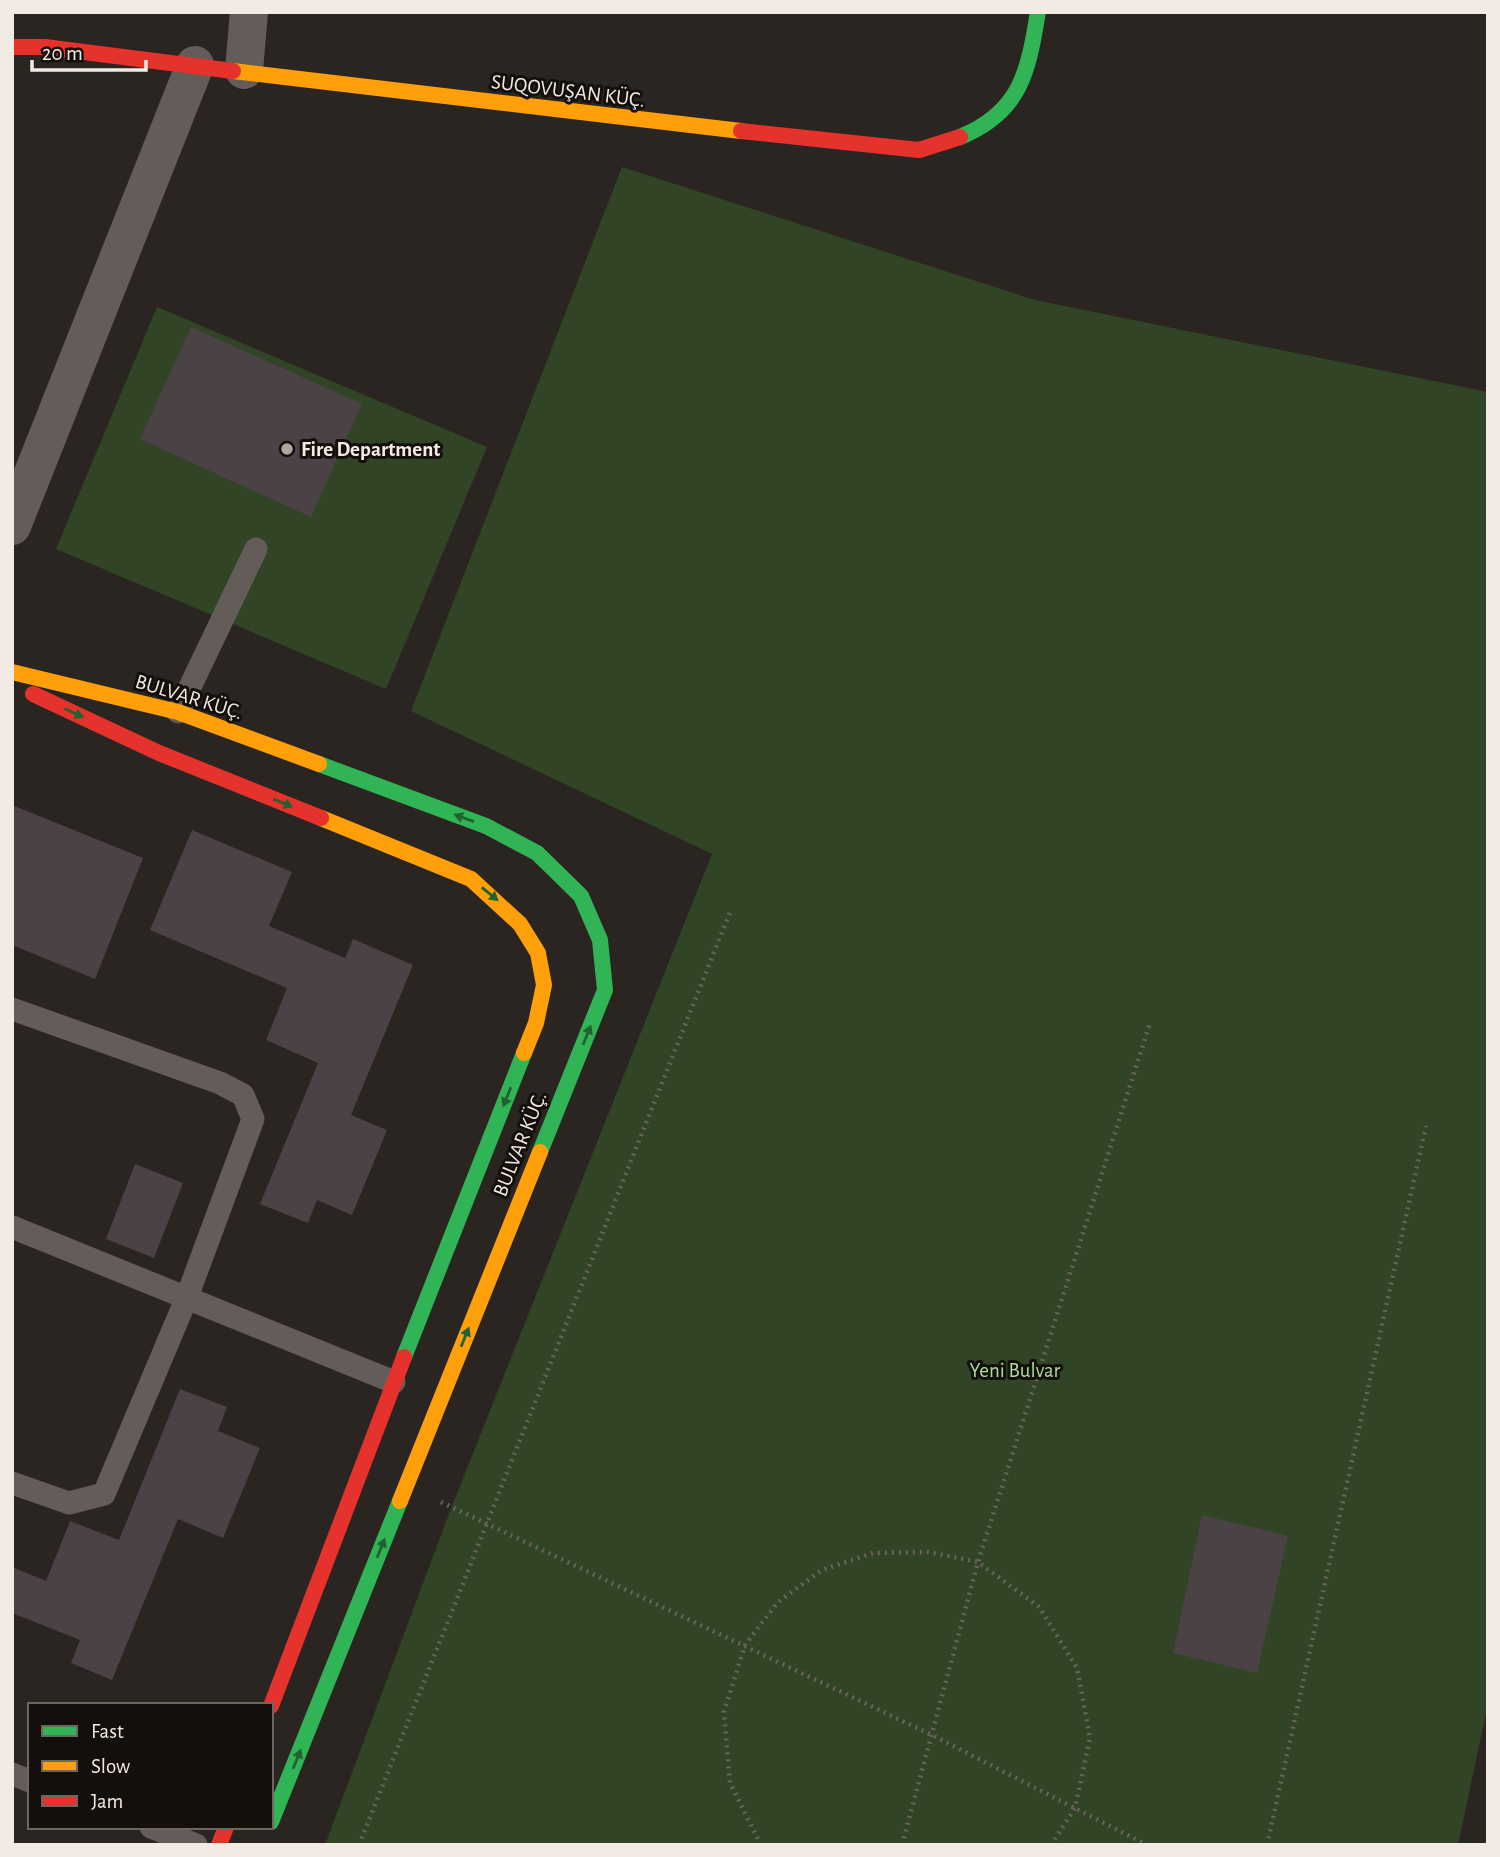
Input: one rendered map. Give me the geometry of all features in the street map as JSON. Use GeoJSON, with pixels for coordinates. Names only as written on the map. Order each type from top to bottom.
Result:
{"type":"FeatureCollection","features":[{"type":"Feature","properties":{"kind":"street"},"geometry":{"type":"LineString","coordinates":[[244,70],[249,12]]}},
{"type":"Feature","properties":{"kind":"street","name":"SUQOVUŞAN KÜÇ."},"geometry":{"type":"LineString","coordinates":[[12,47],[45,47],[577,114],[919,150],[970,136],[1007,111],[1031,65],[1038,12]]}},
{"type":"Feature","properties":{"kind":"street"},"geometry":{"type":"LineString","coordinates":[[12,526],[195,65]]}},
{"type":"Feature","properties":{"kind":"street","name":"BULVAR KÜÇ."},"geometry":{"type":"LineString","coordinates":[[12,672],[178,712],[486,826],[537,853],[581,896],[600,940],[605,990],[273,1819]]}},
{"type":"Feature","properties":{"kind":"street","name":"BULVAR KÜÇ."},"geometry":{"type":"LineString","coordinates":[[12,684],[159,752],[471,878],[511,911],[537,952],[544,984],[536,1023],[394,1382],[272,1703]]}},
{"type":"Feature","properties":{"kind":"lane"},"geometry":{"type":"LineString","coordinates":[[178,712],[256,549]]}},
{"type":"Feature","properties":{"kind":"lane"},"geometry":{"type":"LineString","coordinates":[[12,1009],[220,1083],[243,1095],[253,1119],[187,1297],[104,1494],[69,1503],[12,1483]]}},
{"type":"Feature","properties":{"kind":"lane"},"geometry":{"type":"LineString","coordinates":[[12,1227],[394,1382]]}},
{"type":"Feature","properties":{"kind":"lane"},"geometry":{"type":"LineString","coordinates":[[156,1829],[196,1845]]}},
{"type":"Feature","properties":{"kind":"path"},"geometry":{"type":"LineString","coordinates":[[359,1845],[730,912]]}},
{"type":"Feature","properties":{"kind":"path"},"geometry":{"type":"LineString","coordinates":[[902,1845],[978,1562],[1150,1023]]}},
{"type":"Feature","properties":{"kind":"path"},"geometry":{"type":"LineString","coordinates":[[1268,1845],[1426,1126]]}},
{"type":"Feature","properties":{"kind":"path"},"geometry":{"type":"LineString","coordinates":[[405,1485],[932,1735],[1147,1845]]}},
{"type":"Feature","properties":{"kind":"path"},"geometry":{"type":"LineString","coordinates":[[761,1845],[730,1783],[724,1712],[745,1645],[778,1602],[822,1570],[873,1553],[928,1552],[978,1562],[1039,1607],[1077,1668],[1090,1738],[1075,1808],[1051,1845]]}},
{"type":"Feature","properties":{"kind":"green space","name":"Yeni Bulvar"},"geometry":{"type":"Polygon","coordinates":[[[622,167],[1035,300],[1488,392],[1488,1704],[1458,1845],[325,1845],[452,1506],[712,854],[411,711],[622,167]]]}},
{"type":"Feature","properties":{"kind":"green space"},"geometry":{"type":"Polygon","coordinates":[[[157,307],[487,447],[386,689],[56,549],[157,307]]]}},
{"type":"Feature","properties":{"kind":"building"},"geometry":{"type":"Polygon","coordinates":[[[191,327],[362,404],[311,517],[140,439],[191,327]]]}},
{"type":"Feature","properties":{"kind":"building"},"geometry":{"type":"Polygon","coordinates":[[[12,805],[143,858],[95,979],[12,945],[12,805]]]}},
{"type":"Feature","properties":{"kind":"building"},"geometry":{"type":"Polygon","coordinates":[[[192,830],[292,872],[269,926],[345,958],[353,939],[413,965],[351,1115],[387,1130],[352,1215],[317,1200],[308,1223],[260,1204],[318,1063],[266,1040],[287,988],[150,930],[192,830]]]}},
{"type":"Feature","properties":{"kind":"building"},"geometry":{"type":"Polygon","coordinates":[[[135,1164],[183,1183],[154,1258],[106,1239],[135,1164]]]}},
{"type":"Feature","properties":{"kind":"building"},"geometry":{"type":"Polygon","coordinates":[[[180,1389],[227,1407],[218,1431],[260,1448],[223,1538],[178,1519],[112,1680],[71,1663],[80,1640],[12,1613],[12,1567],[46,1581],[70,1521],[119,1540],[180,1389]]]}},
{"type":"Feature","properties":{"kind":"building"},"geometry":{"type":"Polygon","coordinates":[[[1202,1515],[1288,1536],[1257,1673],[1173,1653],[1202,1515]]]}},
{"type":"Feature","properties":{"kind":"traffic: fast"},"geometry":{"type":"LineString","coordinates":[[960,137],[997,115],[1018,88],[1030,53],[1038,12]]}},
{"type":"Feature","properties":{"kind":"traffic: fast"},"geometry":{"type":"LineString","coordinates":[[319,764],[486,826],[537,853],[581,896],[600,940],[605,990],[540,1152]]}},
{"type":"Feature","properties":{"kind":"traffic: fast"},"geometry":{"type":"LineString","coordinates":[[404,1357],[524,1053]]}},
{"type":"Feature","properties":{"kind":"traffic: fast"},"geometry":{"type":"LineString","coordinates":[[273,1817],[400,1501]]}},
{"type":"Feature","properties":{"kind":"traffic: slow"},"geometry":{"type":"LineString","coordinates":[[233,71],[741,131]]}},
{"type":"Feature","properties":{"kind":"traffic: slow"},"geometry":{"type":"LineString","coordinates":[[12,672],[178,712],[319,764]]}},
{"type":"Feature","properties":{"kind":"traffic: slow"},"geometry":{"type":"LineString","coordinates":[[321,818],[471,879],[520,924],[538,953],[544,985],[536,1023],[524,1053]]}},
{"type":"Feature","properties":{"kind":"traffic: slow"},"geometry":{"type":"LineString","coordinates":[[400,1501],[540,1152]]}},
{"type":"Feature","properties":{"kind":"traffic: jam"},"geometry":{"type":"LineString","coordinates":[[12,47],[45,47],[233,71]]}},
{"type":"Feature","properties":{"kind":"traffic: jam"},"geometry":{"type":"LineString","coordinates":[[741,131],[919,150],[960,137]]}},
{"type":"Feature","properties":{"kind":"traffic: jam"},"geometry":{"type":"LineString","coordinates":[[33,694],[159,753],[321,818]]}},
{"type":"Feature","properties":{"kind":"traffic: jam"},"geometry":{"type":"LineString","coordinates":[[272,1703],[404,1357]]}},
{"type":"Feature","properties":{"kind":"traffic: jam"},"geometry":{"type":"LineString","coordinates":[[219,1845],[225,1829]]}},
{"type":"Feature","properties":{"kind":"place","name":"Fire Department"},"geometry":{"type":"Point","coordinates":[287,449]}}]}
